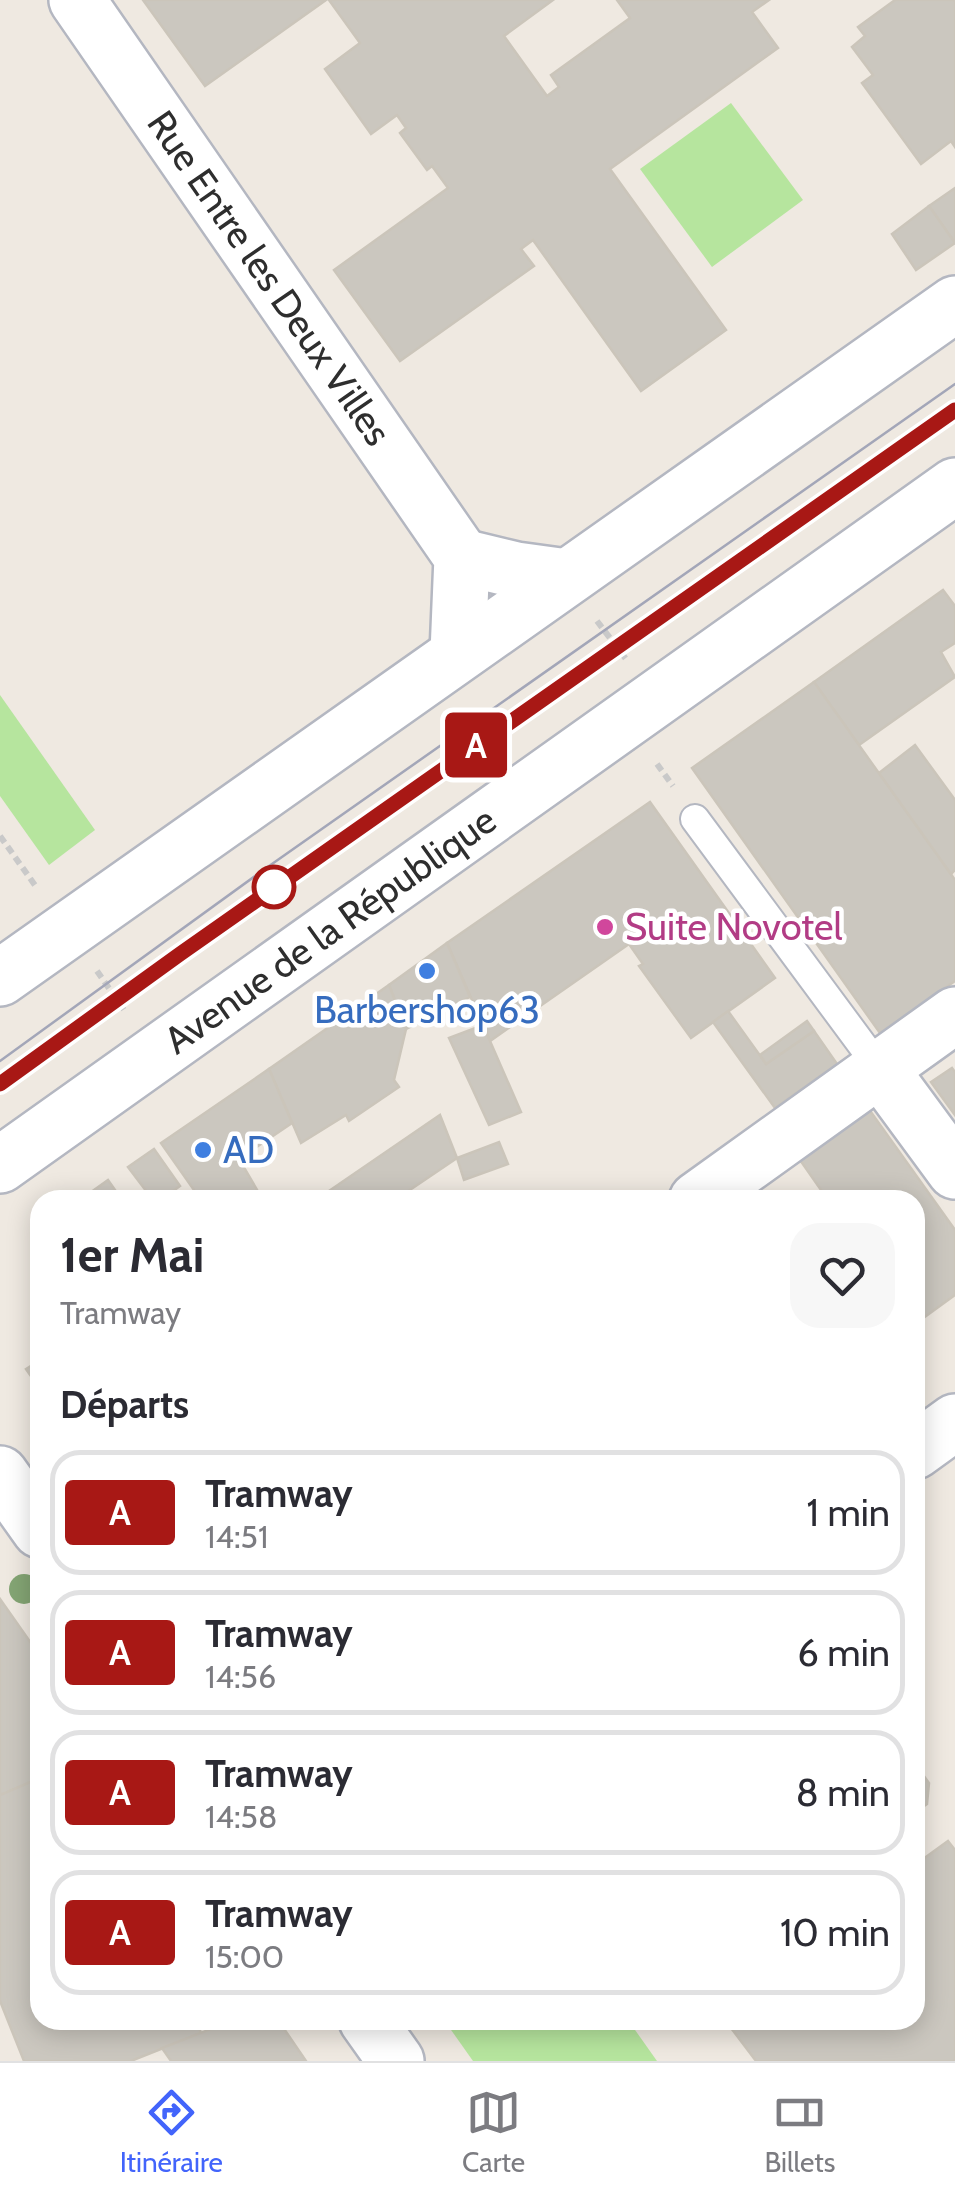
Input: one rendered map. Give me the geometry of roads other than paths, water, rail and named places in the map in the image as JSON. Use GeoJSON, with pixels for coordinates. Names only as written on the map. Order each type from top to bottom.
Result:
{"type":"FeatureCollection","features":[{"type":"Feature","properties":{"kind":"main road","name":"Rue Entre les Deux Villes"},"geometry":{"type":"LineString","coordinates":[[77,0],[462,557]]}},
{"type":"Feature","properties":{"kind":"main road"},"geometry":{"type":"LineString","coordinates":[[0,978],[955,304]]}},
{"type":"Feature","properties":{"kind":"main road","name":"Avenue de la République"},"geometry":{"type":"LineString","coordinates":[[0,1165],[955,486]]}},
{"type":"Feature","properties":{"kind":"main road"},"geometry":{"type":"LineString","coordinates":[[458,653],[462,557],[516,570],[567,576]]}},
{"type":"Feature","properties":{"kind":"main road"},"geometry":{"type":"LineString","coordinates":[[711,1190],[955,1015]]}},
{"type":"Feature","properties":{"kind":"main road"},"geometry":{"type":"LineString","coordinates":[[880,1069],[955,1170]]}},
{"type":"Feature","properties":{"kind":"main road"},"geometry":{"type":"LineString","coordinates":[[925,1444],[955,1422]]}},
{"type":"Feature","properties":{"kind":"main road"},"geometry":{"type":"LineString","coordinates":[[0,1474],[30,1516]]}},
{"type":"Feature","properties":{"kind":"main road"},"geometry":{"type":"LineString","coordinates":[[373,2030],[396,2061]]}},
{"type":"Feature","properties":{"kind":"lane"},"geometry":{"type":"LineString","coordinates":[[695,819],[880,1069]]}},
{"type":"Feature","properties":{"kind":"tram line"},"geometry":{"type":"LineString","coordinates":[[0,1061],[262,871],[955,384]]}},
{"type":"Feature","properties":{"kind":"tram line"},"geometry":{"type":"LineString","coordinates":[[0,1084],[116,998],[955,410]]}},
{"type":"Feature","properties":{"kind":"tram line","name":"A"},"geometry":{"type":"LineString","coordinates":[[0,1084],[116,998],[955,410]]}},
{"type":"Feature","properties":{"kind":"place","name":"Suite Novotel"},"geometry":{"type":"Point","coordinates":[605,927]}},
{"type":"Feature","properties":{"kind":"place","name":"Barbershop63"},"geometry":{"type":"Point","coordinates":[427,971]}},
{"type":"Feature","properties":{"kind":"place","name":"AD"},"geometry":{"type":"Point","coordinates":[203,1150]}}]}
